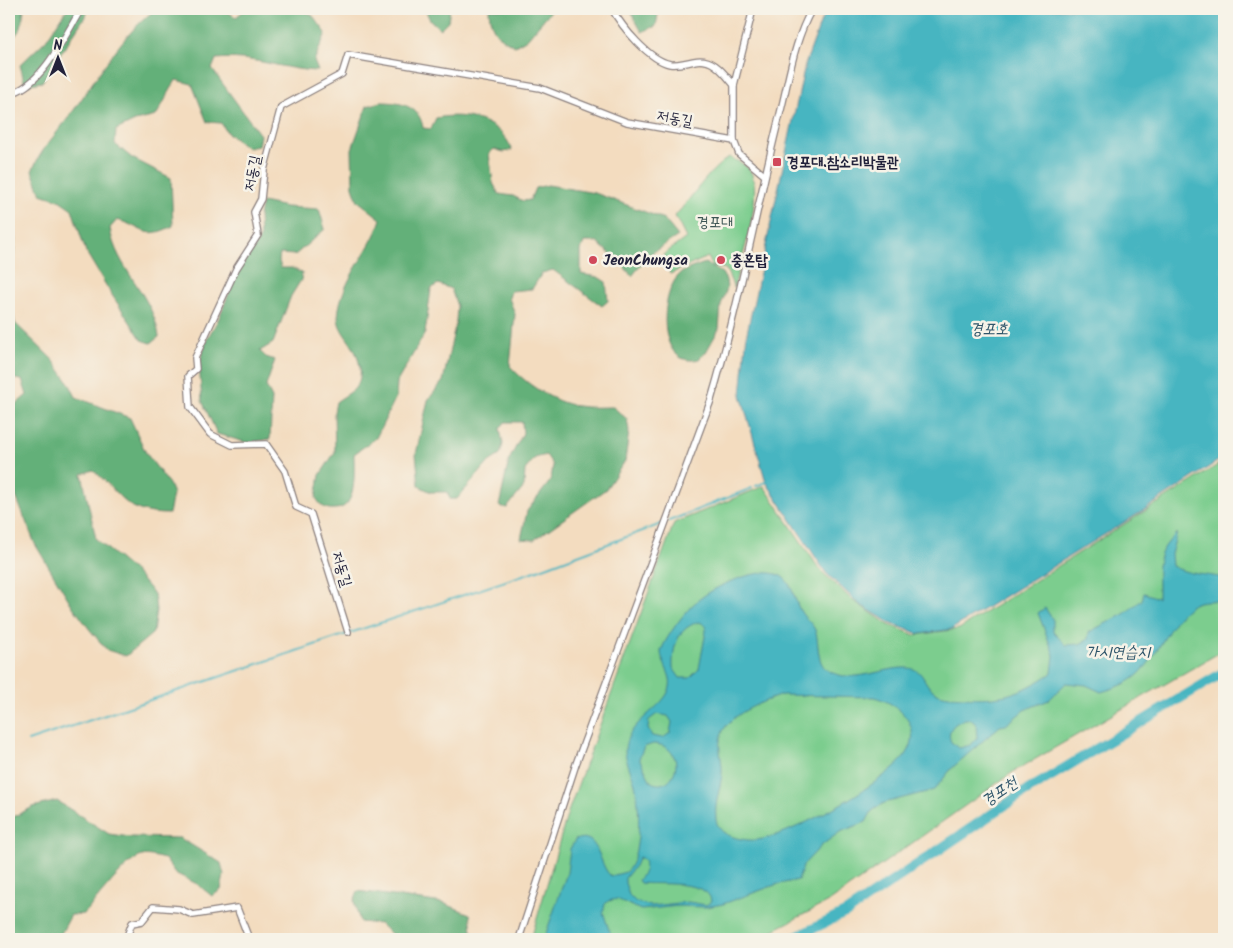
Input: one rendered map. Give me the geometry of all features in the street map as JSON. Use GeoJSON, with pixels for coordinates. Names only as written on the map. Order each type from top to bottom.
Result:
{"type":"FeatureCollection","features":[{"type":"Feature","properties":{"kind":"street"},"geometry":{"type":"LineString","coordinates":[[9,93],[22,89],[47,65],[81,9]]}},
{"type":"Feature","properties":{"kind":"street"},"geometry":{"type":"LineString","coordinates":[[612,9],[624,29],[659,58],[670,64],[705,60],[715,64],[734,85]]}},
{"type":"Feature","properties":{"kind":"street"},"geometry":{"type":"LineString","coordinates":[[753,9],[734,85],[734,141],[739,154],[764,175]]}},
{"type":"Feature","properties":{"kind":"street"},"geometry":{"type":"LineString","coordinates":[[519,939],[576,764],[710,400],[727,346],[764,175],[799,39],[812,9]]}},
{"type":"Feature","properties":{"kind":"street","name":"저동길"},"geometry":{"type":"LineString","coordinates":[[348,632],[311,514],[296,507],[285,471],[271,451],[266,444],[232,445],[210,434],[190,407],[188,376],[196,369],[195,358],[236,269],[258,235],[254,212],[261,199],[264,170],[281,107],[342,74],[348,54],[540,88],[627,122],[734,141]]}},
{"type":"Feature","properties":{"kind":"street"},"geometry":{"type":"LineString","coordinates":[[126,939],[132,923],[142,921],[153,907],[178,909],[193,916],[237,908],[249,939]]}},
{"type":"Feature","properties":{"kind":"green space"},"geometry":{"type":"Polygon","coordinates":[[[9,9],[24,9],[21,28],[9,44],[9,9]]]}},
{"type":"Feature","properties":{"kind":"green space"},"geometry":{"type":"Polygon","coordinates":[[[67,9],[90,9],[42,82],[25,85],[20,65],[46,40],[67,9]]]}},
{"type":"Feature","properties":{"kind":"green space"},"geometry":{"type":"Polygon","coordinates":[[[156,9],[222,9],[236,17],[246,9],[302,9],[313,16],[326,33],[314,61],[318,71],[242,59],[216,59],[212,69],[260,135],[258,146],[248,148],[228,134],[221,123],[207,122],[192,84],[176,80],[156,116],[135,121],[116,130],[115,144],[132,158],[171,178],[173,226],[149,233],[117,220],[110,228],[119,256],[143,295],[156,322],[159,337],[151,343],[142,340],[86,252],[72,209],[59,200],[41,194],[32,171],[44,149],[108,60],[130,33],[156,9]]]}},
{"type":"Feature","properties":{"kind":"green space"},"geometry":{"type":"Polygon","coordinates":[[[425,9],[450,9],[448,21],[440,29],[430,20],[425,9]]]}},
{"type":"Feature","properties":{"kind":"green space"},"geometry":{"type":"Polygon","coordinates":[[[489,9],[550,9],[550,12],[527,39],[515,46],[496,32],[491,22],[489,9]]]}},
{"type":"Feature","properties":{"kind":"green space"},"geometry":{"type":"Polygon","coordinates":[[[629,9],[659,9],[656,26],[642,32],[629,9]]]}},
{"type":"Feature","properties":{"kind":"green space"},"geometry":{"type":"Polygon","coordinates":[[[381,102],[402,104],[414,110],[423,128],[431,129],[436,118],[459,116],[481,120],[500,132],[512,150],[504,152],[494,149],[489,154],[493,183],[499,194],[513,196],[523,201],[530,200],[535,188],[548,185],[595,193],[664,219],[678,236],[649,255],[632,276],[617,259],[596,242],[584,242],[581,250],[581,274],[598,277],[606,282],[608,301],[602,306],[553,270],[542,273],[532,289],[511,291],[509,298],[515,314],[510,366],[532,386],[559,401],[582,407],[613,407],[627,419],[629,431],[625,461],[606,489],[534,540],[521,539],[527,511],[551,480],[553,465],[546,455],[535,458],[525,470],[524,487],[507,508],[499,506],[509,460],[523,433],[522,422],[505,422],[500,429],[503,444],[500,455],[489,462],[457,499],[450,499],[447,492],[431,492],[419,486],[416,454],[428,400],[443,381],[456,322],[457,306],[451,289],[438,284],[431,289],[425,333],[397,382],[396,397],[376,438],[354,454],[353,488],[348,503],[342,507],[329,509],[316,498],[320,475],[335,452],[334,412],[336,402],[353,390],[360,377],[358,358],[339,324],[338,317],[344,291],[381,219],[358,201],[353,187],[352,149],[367,106],[381,102]]]}},
{"type":"Feature","properties":{"kind":"green space","name":"경포대"},"geometry":{"type":"Polygon","coordinates":[[[729,157],[749,169],[755,193],[750,227],[734,288],[726,269],[713,267],[708,257],[670,274],[663,255],[686,238],[675,216],[707,177],[729,157]]]}},
{"type":"Feature","properties":{"kind":"green space"},"geometry":{"type":"Polygon","coordinates":[[[9,196],[15,240],[10,299],[15,323],[53,360],[76,397],[130,418],[146,453],[169,484],[173,494],[169,514],[142,511],[125,502],[93,470],[82,474],[96,539],[136,573],[154,594],[156,610],[153,633],[126,656],[107,650],[73,607],[35,544],[13,489],[9,455],[9,410],[27,395],[22,380],[9,378],[9,196]]]}},
{"type":"Feature","properties":{"kind":"green space"},"geometry":{"type":"Polygon","coordinates":[[[262,202],[286,207],[319,209],[325,229],[295,255],[280,254],[281,268],[292,268],[302,273],[301,280],[291,296],[273,343],[260,351],[266,357],[275,360],[266,386],[272,398],[270,439],[248,443],[217,434],[202,401],[199,364],[207,339],[219,318],[237,273],[260,238],[259,215],[262,202]]]}},
{"type":"Feature","properties":{"kind":"green space"},"geometry":{"type":"Polygon","coordinates":[[[705,263],[722,273],[726,280],[727,288],[721,305],[719,329],[706,352],[699,359],[685,359],[675,353],[669,342],[665,312],[668,296],[673,283],[680,274],[705,263]]]}},
{"type":"Feature","properties":{"kind":"green space"},"geometry":{"type":"Polygon","coordinates":[[[1224,461],[1224,650],[1013,772],[830,901],[756,939],[531,939],[568,812],[674,523],[764,486],[820,570],[851,599],[889,625],[915,635],[959,629],[1224,461]]]}},
{"type":"Feature","properties":{"kind":"green space"},"geometry":{"type":"Polygon","coordinates":[[[57,801],[109,834],[130,837],[180,838],[221,863],[224,875],[221,890],[212,896],[197,884],[175,873],[165,859],[142,856],[135,859],[120,873],[84,914],[71,915],[58,939],[9,939],[9,819],[33,807],[57,801]]]}},
{"type":"Feature","properties":{"kind":"green space"},"geometry":{"type":"Polygon","coordinates":[[[358,891],[443,903],[470,914],[473,939],[397,939],[380,924],[360,922],[354,901],[358,891]]]}},
{"type":"Feature","properties":{"kind":"water","name":"경포호"},"geometry":{"type":"Polygon","coordinates":[[[830,9],[1224,9],[1224,457],[1141,512],[952,629],[920,634],[892,624],[859,604],[826,573],[766,482],[741,395],[747,333],[805,65],[821,21],[830,9]]]}},
{"type":"Feature","properties":{"kind":"water","name":"가시연습지"},"geometry":{"type":"Polygon","coordinates":[[[1177,533],[1171,554],[1172,566],[1191,573],[1223,578],[1224,601],[1202,601],[1190,606],[1176,620],[1146,666],[1130,680],[1101,692],[1086,685],[1066,683],[1049,700],[1024,710],[1006,725],[1000,726],[952,768],[934,790],[884,803],[872,811],[866,822],[840,832],[822,845],[804,864],[798,880],[775,885],[723,904],[706,907],[678,906],[641,910],[617,899],[608,901],[603,912],[612,939],[544,939],[567,873],[570,849],[575,840],[583,838],[594,844],[603,865],[611,876],[626,872],[631,865],[637,843],[639,817],[637,793],[625,751],[627,741],[631,732],[667,695],[670,687],[670,678],[661,651],[681,618],[704,596],[739,578],[764,573],[775,574],[788,582],[800,610],[814,628],[820,658],[825,668],[829,671],[838,675],[857,676],[907,668],[917,671],[930,688],[941,694],[976,698],[999,696],[1020,691],[1052,673],[1054,655],[1038,613],[1045,608],[1053,620],[1053,632],[1066,645],[1080,644],[1088,639],[1089,632],[1124,614],[1142,600],[1144,593],[1158,598],[1160,556],[1169,541],[1177,533]],[[700,622],[692,624],[682,633],[675,646],[673,668],[680,678],[690,678],[699,669],[706,626],[700,622]],[[782,695],[767,700],[735,717],[721,735],[722,773],[716,807],[716,821],[723,832],[737,838],[747,840],[763,839],[778,835],[817,817],[880,779],[906,755],[911,745],[913,735],[911,726],[906,718],[892,705],[874,697],[782,695]],[[657,714],[649,720],[648,729],[652,736],[663,738],[670,733],[672,722],[668,716],[657,714]],[[970,719],[957,723],[950,731],[951,742],[959,748],[971,745],[977,738],[976,724],[970,719]],[[657,744],[644,747],[639,758],[651,782],[656,784],[665,783],[672,777],[676,768],[675,759],[671,752],[657,744]],[[639,857],[635,866],[625,878],[629,895],[636,902],[651,906],[688,902],[706,905],[711,902],[708,895],[692,886],[640,883],[638,880],[645,866],[644,860],[639,857]]]}},
{"type":"Feature","properties":{"kind":"waterway"},"geometry":{"type":"LineString","coordinates":[[756,486],[766,482]]}},
{"type":"Feature","properties":{"kind":"waterway"},"geometry":{"type":"LineString","coordinates":[[669,521],[752,488]]}},
{"type":"Feature","properties":{"kind":"waterway"},"geometry":{"type":"LineString","coordinates":[[28,741],[535,571],[664,523]]}},
{"type":"Feature","properties":{"kind":"waterway","name":"경포천"},"geometry":{"type":"LineString","coordinates":[[792,939],[847,912],[1023,793],[1224,672]]}},
{"type":"Feature","properties":{"kind":"place","name":"경포대.참소리박물관"},"geometry":{"type":"Point","coordinates":[777,162]}},
{"type":"Feature","properties":{"kind":"place","name":"JeonChungsa"},"geometry":{"type":"Point","coordinates":[593,260]}},
{"type":"Feature","properties":{"kind":"place","name":"충혼탑"},"geometry":{"type":"Point","coordinates":[721,260]}}]}
